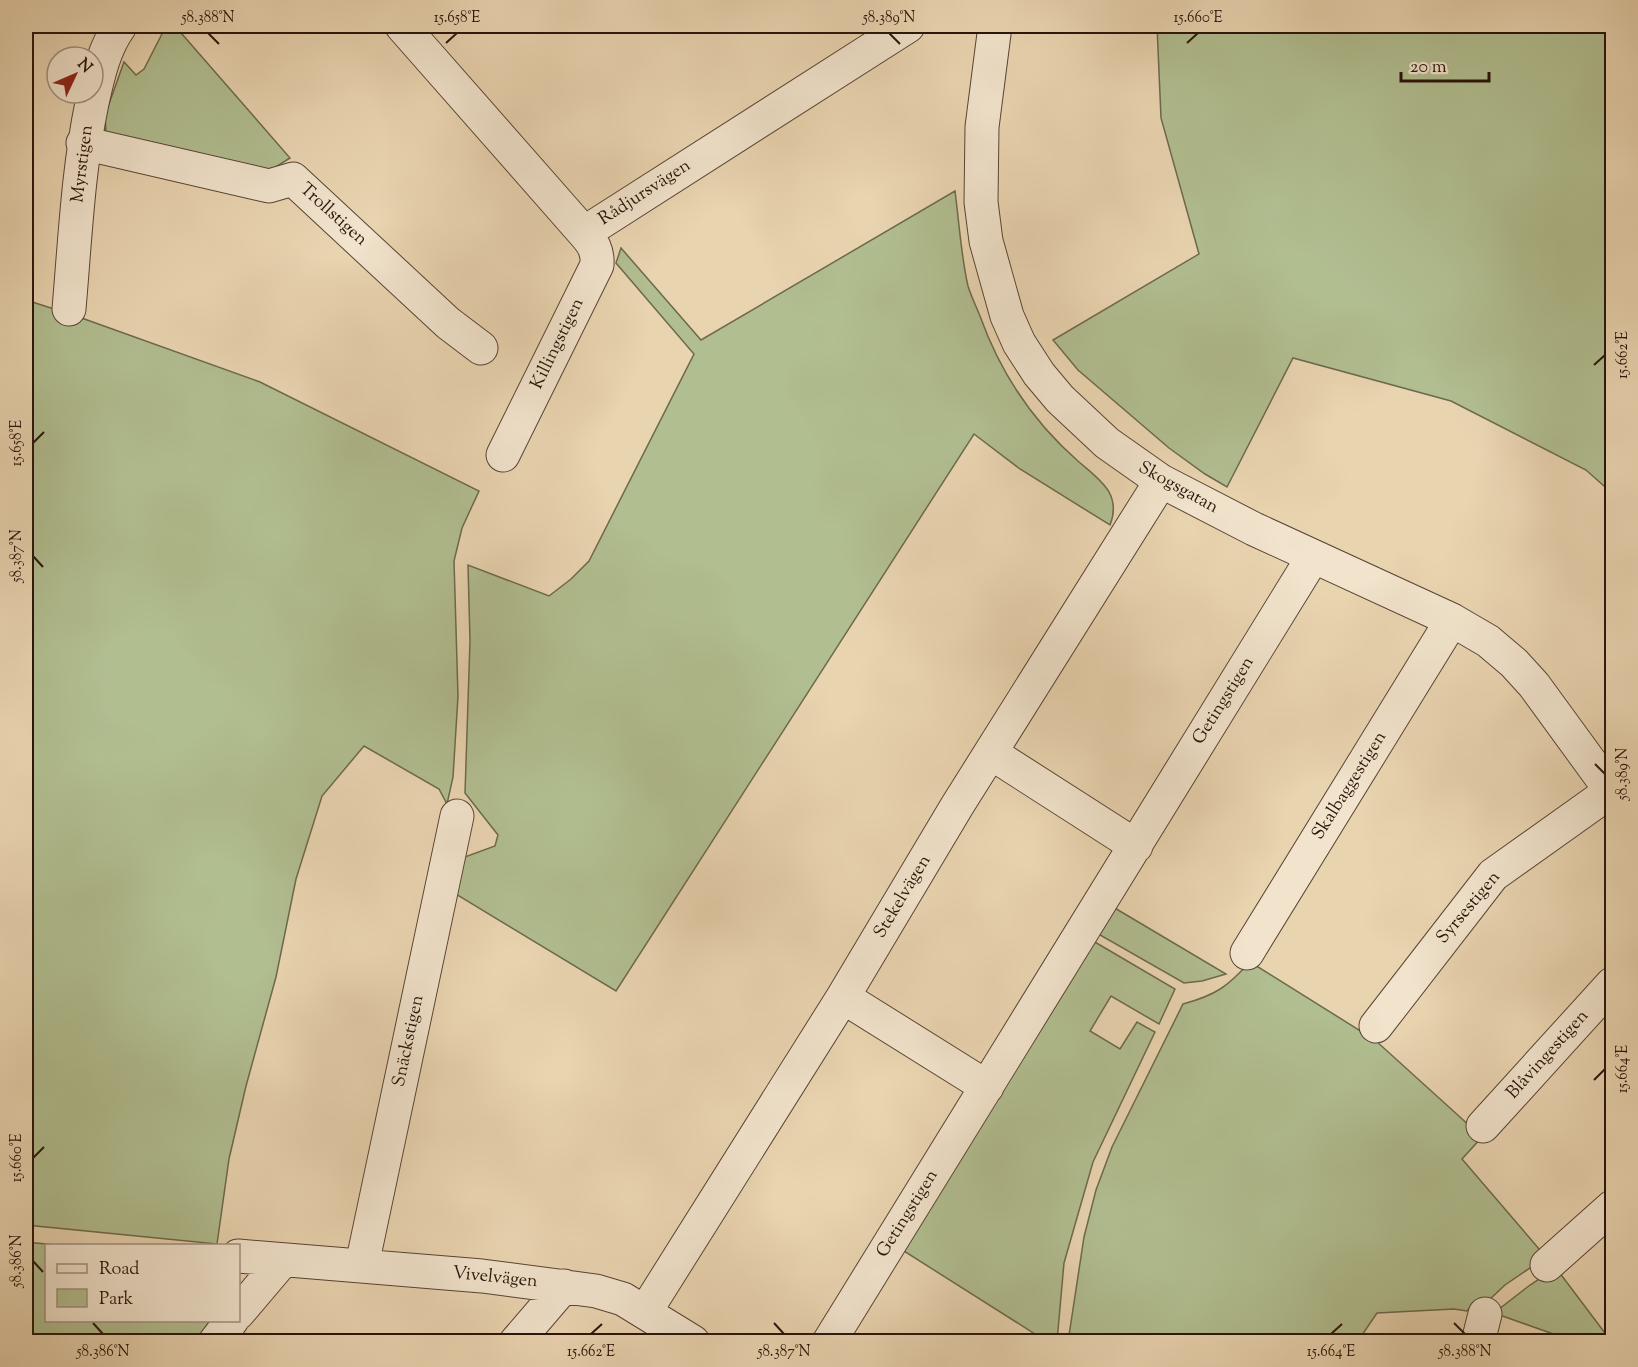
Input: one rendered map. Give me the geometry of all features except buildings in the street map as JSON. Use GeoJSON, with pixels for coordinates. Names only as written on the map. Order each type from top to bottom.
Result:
{"type":"FeatureCollection","features":[{"type":"Feature","properties":{"kind":"street","name":"Myrstigen"},"geometry":{"type":"LineString","coordinates":[[69,309],[83,143],[99,70],[120,26]]}},
{"type":"Feature","properties":{"kind":"street","name":"Rådjursvägen"},"geometry":{"type":"LineString","coordinates":[[402,26],[584,232],[908,26]]}},
{"type":"Feature","properties":{"kind":"street","name":"Skogsgatan"},"geometry":{"type":"LineString","coordinates":[[995,26],[982,127],[981,202],[986,241],[1007,316],[1019,343],[1060,399],[1107,443],[1161,480],[1254,529],[1452,620],[1488,640],[1527,678],[1612,791]]}},
{"type":"Feature","properties":{"kind":"street","name":"Trollstigen"},"geometry":{"type":"LineString","coordinates":[[83,143],[269,186],[293,179],[448,323],[481,348]]}},
{"type":"Feature","properties":{"kind":"street","name":"Killingstigen"},"geometry":{"type":"LineString","coordinates":[[503,455],[597,265],[597,254],[584,232]]}},
{"type":"Feature","properties":{"kind":"street","name":"Stekelvägen"},"geometry":{"type":"LineString","coordinates":[[645,1312],[843,998],[957,806],[1161,480]]}},
{"type":"Feature","properties":{"kind":"street","name":"Getingstigen"},"geometry":{"type":"LineString","coordinates":[[829,1341],[1313,557]]}},
{"type":"Feature","properties":{"kind":"street","name":"Skalbaggestigen"},"geometry":{"type":"LineString","coordinates":[[1247,952],[1452,620]]}},
{"type":"Feature","properties":{"kind":"street"},"geometry":{"type":"LineString","coordinates":[[991,753],[1136,846]]}},
{"type":"Feature","properties":{"kind":"street","name":"Syrsestigen"},"geometry":{"type":"LineString","coordinates":[[1376,1026],[1492,875],[1612,791]]}},
{"type":"Feature","properties":{"kind":"street","name":"Snäckstigen"},"geometry":{"type":"LineString","coordinates":[[362,1265],[457,816]]}},
{"type":"Feature","properties":{"kind":"street","name":"Blåvingestigen"},"geometry":{"type":"LineString","coordinates":[[1483,1126],[1612,984]]}},
{"type":"Feature","properties":{"kind":"street"},"geometry":{"type":"LineString","coordinates":[[843,998],[987,1087]]}},
{"type":"Feature","properties":{"kind":"street"},"geometry":{"type":"LineString","coordinates":[[1547,1265],[1612,1208]]}},
{"type":"Feature","properties":{"kind":"street","name":"Vivelvägen"},"geometry":{"type":"LineString","coordinates":[[240,1256],[362,1265],[596,1291],[622,1299],[693,1341]]}},
{"type":"Feature","properties":{"kind":"street"},"geometry":{"type":"LineString","coordinates":[[240,1311],[283,1260]]}},
{"type":"Feature","properties":{"kind":"street"},"geometry":{"type":"LineString","coordinates":[[516,1341],[564,1286]]}},
{"type":"Feature","properties":{"kind":"street"},"geometry":{"type":"LineString","coordinates":[[215,1341],[230,1322]]}},
{"type":"Feature","properties":{"kind":"green space"},"geometry":{"type":"Polygon","coordinates":[[[163,26],[175,26],[290,158],[260,177],[106,132],[105,115],[124,62],[136,75],[144,69],[165,28],[163,26]]]}},
{"type":"Feature","properties":{"kind":"green space"},"geometry":{"type":"Polygon","coordinates":[[[1157,26],[1612,26],[1612,493],[1586,470],[1451,401],[1293,358],[1227,487],[1169,448],[1078,370],[1053,340],[1199,254],[1161,118],[1157,26]]]}},
{"type":"Feature","properties":{"kind":"green space"},"geometry":{"type":"Polygon","coordinates":[[[955,191],[968,286],[997,357],[1020,395],[1047,430],[1107,489],[1113,505],[1110,525],[1020,469],[974,434],[616,991],[454,893],[462,858],[495,846],[498,835],[465,793],[470,641],[468,565],[549,596],[571,579],[589,561],[694,354],[616,263],[621,248],[701,340],[955,191]]]}},
{"type":"Feature","properties":{"kind":"green space"},"geometry":{"type":"Polygon","coordinates":[[[26,300],[260,382],[479,491],[462,528],[454,561],[458,696],[453,777],[447,804],[439,789],[364,746],[322,796],[296,879],[276,977],[246,1086],[229,1159],[217,1244],[26,1225],[26,300]]]}},
{"type":"Feature","properties":{"kind":"green space"},"geometry":{"type":"Polygon","coordinates":[[[1108,904],[1226,974],[1202,981],[1184,983],[1093,931],[1108,904]]]}},
{"type":"Feature","properties":{"kind":"green space"},"geometry":{"type":"Polygon","coordinates":[[[1088,938],[1175,989],[1159,1024],[1111,996],[1090,1031],[1120,1049],[1137,1022],[1155,1032],[1093,1162],[1064,1263],[1057,1341],[1033,1341],[1035,1334],[896,1246],[1088,938]]]}},
{"type":"Feature","properties":{"kind":"green space"},"geometry":{"type":"Polygon","coordinates":[[[1250,962],[1375,1040],[1482,1137],[1462,1159],[1546,1257],[1505,1285],[1490,1299],[1472,1305],[1467,1311],[1454,1309],[1377,1313],[1358,1341],[1068,1342],[1084,1237],[1096,1190],[1112,1147],[1183,1004],[1220,989],[1250,962]]]}},
{"type":"Feature","properties":{"kind":"green space"},"geometry":{"type":"Polygon","coordinates":[[[26,1242],[46,1244],[45,1322],[217,1322],[200,1341],[26,1342],[26,1242]]]}},
{"type":"Feature","properties":{"kind":"green space"},"geometry":{"type":"Polygon","coordinates":[[[1556,1268],[1611,1341],[1573,1341],[1494,1313],[1556,1268]]]}}]}
